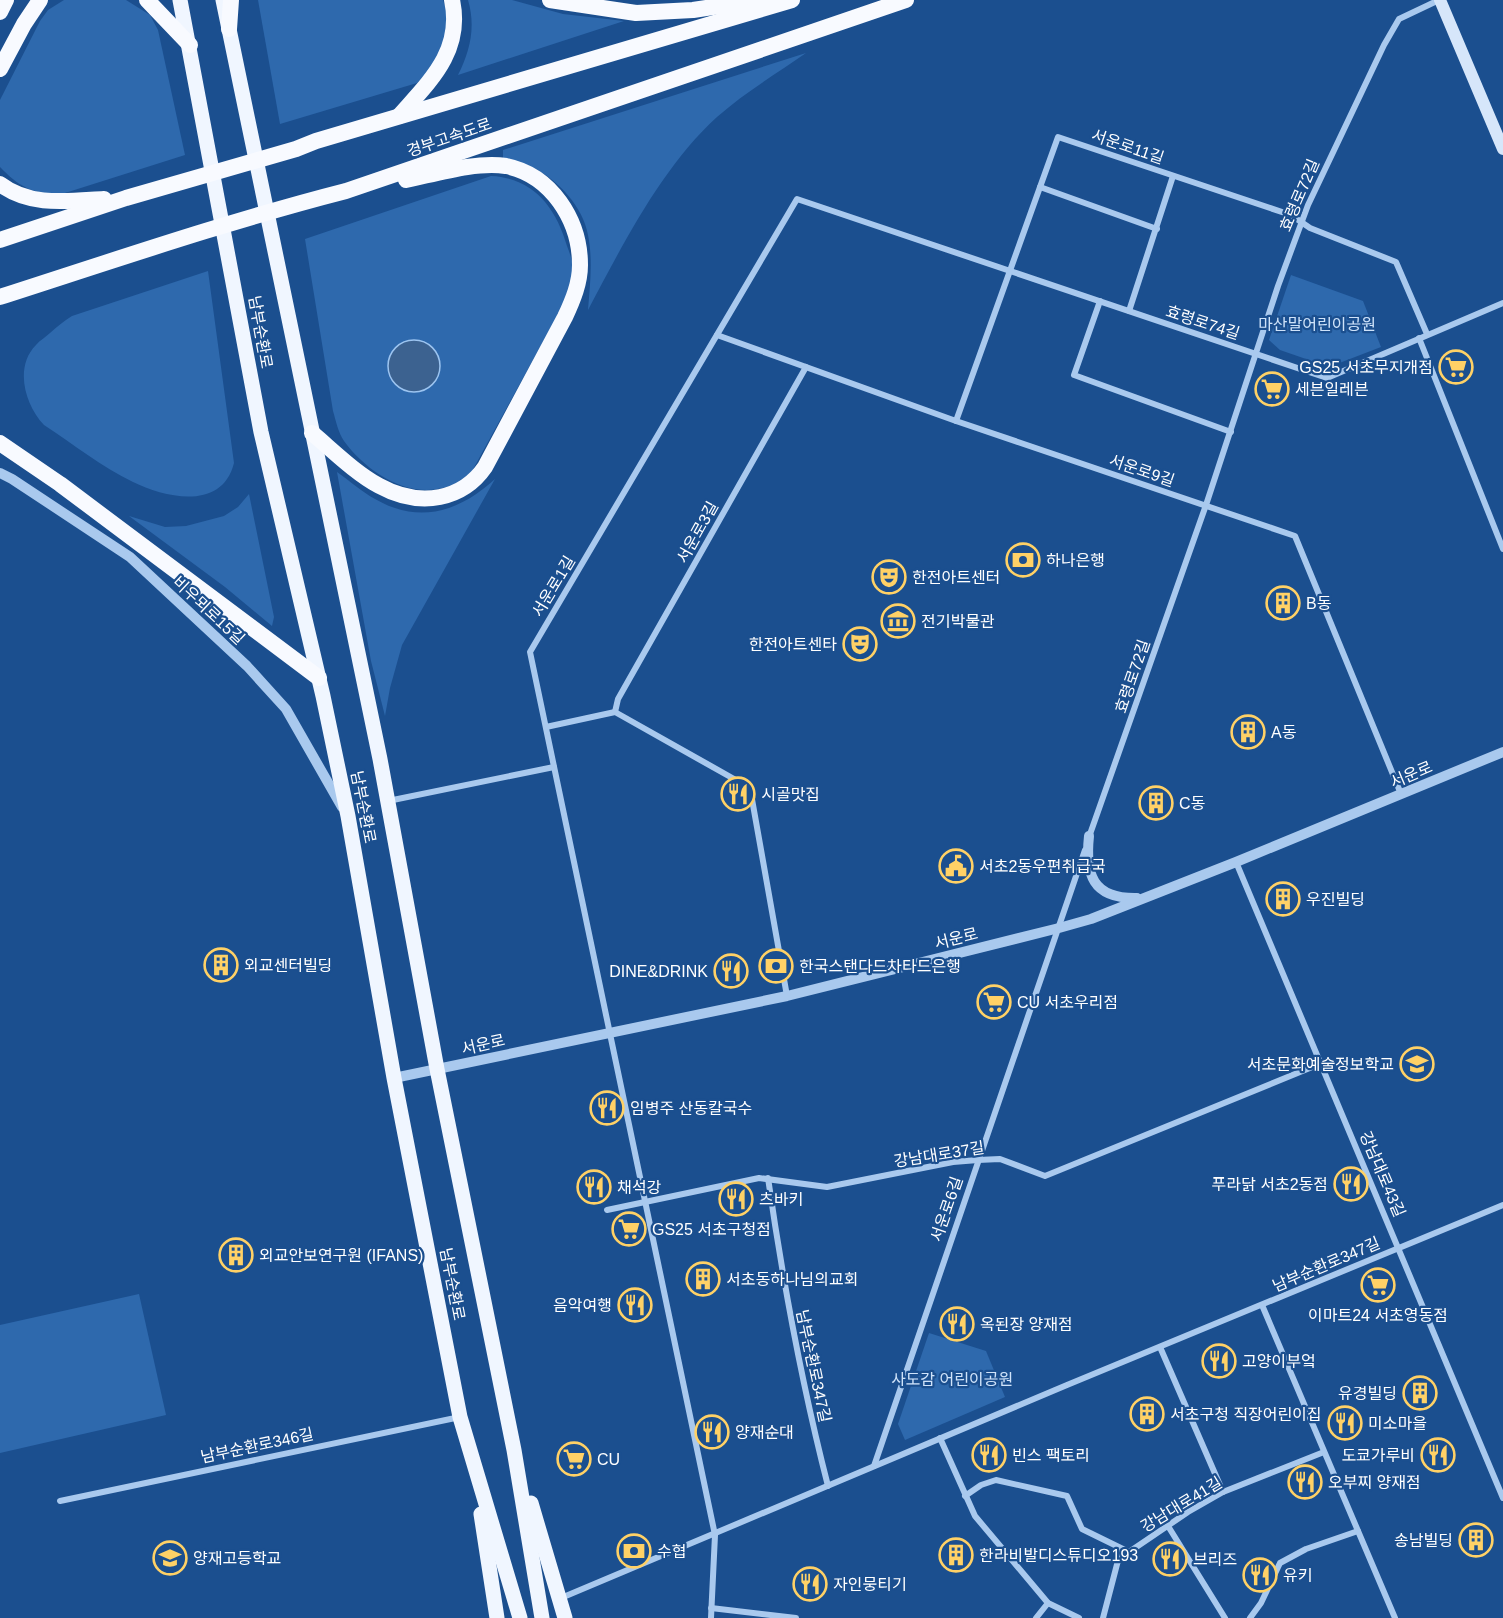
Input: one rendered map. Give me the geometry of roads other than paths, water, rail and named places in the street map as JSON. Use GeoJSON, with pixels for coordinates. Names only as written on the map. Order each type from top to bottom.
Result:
{"type":"FeatureCollection","features":[{"type":"Feature","properties":{"kind":"highway"},"geometry":{"type":"LineString","coordinates":[[0,12],[6,0]]}},
{"type":"Feature","properties":{"kind":"highway"},"geometry":{"type":"LineString","coordinates":[[0,69],[39,0]]}},
{"type":"Feature","properties":{"kind":"highway"},"geometry":{"type":"LineString","coordinates":[[147,0],[190,45]]}},
{"type":"Feature","properties":{"kind":"highway"},"geometry":{"type":"LineString","coordinates":[[229,29],[231,0]]}},
{"type":"Feature","properties":{"kind":"highway"},"geometry":{"type":"LineString","coordinates":[[399,117],[437,71],[448,51],[454,32],[452,0]]}},
{"type":"Feature","properties":{"kind":"highway"},"geometry":{"type":"LineString","coordinates":[[550,0],[636,13],[693,9],[758,0]]}},
{"type":"Feature","properties":{"kind":"highway","name":"경부고속도로"},"geometry":{"type":"LineString","coordinates":[[0,240],[126,198],[792,0]]}},
{"type":"Feature","properties":{"kind":"highway","name":"경부고속도로"},"geometry":{"type":"LineString","coordinates":[[0,297],[307,201],[346,191],[906,0]]}},
{"type":"Feature","properties":{"kind":"highway"},"geometry":{"type":"LineString","coordinates":[[312,433],[367,479],[395,494],[430,498],[455,493],[476,479],[485,467],[565,317],[576,292],[578,280],[579,251],[570,220],[551,190],[541,181],[517,169],[493,165],[478,166],[346,191]]}},
{"type":"Feature","properties":{"kind":"highway"},"geometry":{"type":"LineString","coordinates":[[0,184],[24,196],[45,200],[126,198]]}},
{"type":"Feature","properties":{"kind":"highway"},"geometry":{"type":"LineString","coordinates":[[0,443],[60,484],[319,678]]}},
{"type":"Feature","properties":{"kind":"main road","name":"남부순환로"},"geometry":{"type":"LineString","coordinates":[[180,0],[261,432],[319,678],[348,816],[394,1078],[460,1417],[520,1618]]}},
{"type":"Feature","properties":{"kind":"main road","name":"남부순환로"},"geometry":{"type":"LineString","coordinates":[[222,0],[388,801],[437,1069],[514,1450],[542,1618]]}},
{"type":"Feature","properties":{"kind":"main road"},"geometry":{"type":"LineString","coordinates":[[1439,0],[1503,149]]}},
{"type":"Feature","properties":{"kind":"main road"},"geometry":{"type":"LineString","coordinates":[[514,1450],[565,1618]]}},
{"type":"Feature","properties":{"kind":"main road"},"geometry":{"type":"LineString","coordinates":[[472,1461],[497,1618]]}},
{"type":"Feature","properties":{"kind":"street","name":"효령로72길"},"geometry":{"type":"LineString","coordinates":[[1059,928],[1089,836],[1206,506],[1301,223],[1399,19],[1439,0]]}},
{"type":"Feature","properties":{"kind":"street","name":"서운로11길"},"geometry":{"type":"LineString","coordinates":[[957,421],[1058,137],[1291,215],[1310,228],[1396,262],[1427,334]]}},
{"type":"Feature","properties":{"kind":"street"},"geometry":{"type":"LineString","coordinates":[[1129,311],[1173,176]]}},
{"type":"Feature","properties":{"kind":"street"},"geometry":{"type":"LineString","coordinates":[[1040,188],[1157,229]]}},
{"type":"Feature","properties":{"kind":"street","name":"효령로74길"},"geometry":{"type":"LineString","coordinates":[[796,199],[1327,378],[1503,303]]}},
{"type":"Feature","properties":{"kind":"street","name":"서운로1길"},"geometry":{"type":"LineString","coordinates":[[610,1033],[530,652],[796,199]]}},
{"type":"Feature","properties":{"kind":"street"},"geometry":{"type":"LineString","coordinates":[[1100,301],[1074,375],[1231,432]]}},
{"type":"Feature","properties":{"kind":"street","name":"서운로9길"},"geometry":{"type":"LineString","coordinates":[[717,335],[957,421],[1295,536],[1401,795]]}},
{"type":"Feature","properties":{"kind":"street"},"geometry":{"type":"LineString","coordinates":[[1419,338],[1503,549]]}},
{"type":"Feature","properties":{"kind":"street","name":"서운로3길"},"geometry":{"type":"LineString","coordinates":[[615,712],[618,699],[806,367]]}},
{"type":"Feature","properties":{"kind":"street","name":"비우뫼로15길"},"geometry":{"type":"LineString","coordinates":[[0,473],[130,557],[247,666],[285,709],[348,816]]}},
{"type":"Feature","properties":{"kind":"street"},"geometry":{"type":"LineString","coordinates":[[546,727],[615,712],[750,788],[787,996]]}},
{"type":"Feature","properties":{"kind":"street","name":"서운로"},"geometry":{"type":"LineString","coordinates":[[394,1078],[787,996],[1090,919],[1236,862],[1503,752]]}},
{"type":"Feature","properties":{"kind":"street","name":"남부순환로"},"geometry":{"type":"LineString","coordinates":[[388,801],[554,767]]}},
{"type":"Feature","properties":{"kind":"street"},"geometry":{"type":"LineString","coordinates":[[1089,836],[1087,863],[1090,876],[1095,883],[1118,897],[1146,897]]}},
{"type":"Feature","properties":{"kind":"street","name":"강남대로43길"},"geometry":{"type":"LineString","coordinates":[[1236,862],[1503,1497]]}},
{"type":"Feature","properties":{"kind":"street","name":"서운로6길"},"geometry":{"type":"LineString","coordinates":[[874,1466],[1059,928]]}},
{"type":"Feature","properties":{"kind":"street"},"geometry":{"type":"LineString","coordinates":[[610,1033],[715,1535],[711,1618]]}},
{"type":"Feature","properties":{"kind":"street","name":"강남대로37길"},"geometry":{"type":"LineString","coordinates":[[607,1210],[748,1179],[768,1178],[827,1187],[953,1162],[978,1160],[1000,1159],[1045,1176],[1322,1063]]}},
{"type":"Feature","properties":{"kind":"street","name":"남부순환로347길"},"geometry":{"type":"LineString","coordinates":[[768,1178],[785,1296],[828,1486]]}},
{"type":"Feature","properties":{"kind":"street","name":"남부순환로347길"},"geometry":{"type":"LineString","coordinates":[[561,1599],[940,1438],[1503,1205]]}},
{"type":"Feature","properties":{"kind":"street"},"geometry":{"type":"LineString","coordinates":[[1262,1305],[1395,1618]]}},
{"type":"Feature","properties":{"kind":"street"},"geometry":{"type":"LineString","coordinates":[[1160,1347],[1223,1492]]}},
{"type":"Feature","properties":{"kind":"street","name":"남부순환로346길"},"geometry":{"type":"LineString","coordinates":[[60,1501],[460,1417]]}},
{"type":"Feature","properties":{"kind":"street"},"geometry":{"type":"LineString","coordinates":[[940,1438],[975,1516],[1048,1603],[1079,1618]]}},
{"type":"Feature","properties":{"kind":"street","name":"강남대로41길"},"geometry":{"type":"LineString","coordinates":[[1121,1549],[1129,1552],[1223,1492],[1324,1452]]}},
{"type":"Feature","properties":{"kind":"street"},"geometry":{"type":"LineString","coordinates":[[965,1496],[981,1485],[996,1480],[1067,1496],[1082,1529],[1121,1549],[1103,1618]]}},
{"type":"Feature","properties":{"kind":"street"},"geometry":{"type":"LineString","coordinates":[[1168,1526],[1225,1618]]}},
{"type":"Feature","properties":{"kind":"street"},"geometry":{"type":"LineString","coordinates":[[1250,1618],[1261,1603],[1280,1563],[1305,1550],[1358,1531]]}},
{"type":"Feature","properties":{"kind":"street"},"geometry":{"type":"LineString","coordinates":[[1036,1618],[1048,1603]]}},
{"type":"Feature","properties":{"kind":"street"},"geometry":{"type":"LineString","coordinates":[[711,1608],[796,1618]]}},
{"type":"Feature","properties":{"kind":"place","name":"GS25 서초무지개점"},"geometry":{"type":"Point","coordinates":[1456,367]}},
{"type":"Feature","properties":{"kind":"place","name":"세븐일레븐"},"geometry":{"type":"Point","coordinates":[1272,389]}},
{"type":"Feature","properties":{"kind":"place","name":"하나은행"},"geometry":{"type":"Point","coordinates":[1023,560]}},
{"type":"Feature","properties":{"kind":"place","name":"한전아트센터"},"geometry":{"type":"Point","coordinates":[889,577]}},
{"type":"Feature","properties":{"kind":"place","name":"B동"},"geometry":{"type":"Point","coordinates":[1283,603]}},
{"type":"Feature","properties":{"kind":"place","name":"전기박물관"},"geometry":{"type":"Point","coordinates":[898,621]}},
{"type":"Feature","properties":{"kind":"place","name":"한전아트센타"},"geometry":{"type":"Point","coordinates":[860,644]}},
{"type":"Feature","properties":{"kind":"place","name":"A동"},"geometry":{"type":"Point","coordinates":[1248,732]}},
{"type":"Feature","properties":{"kind":"place","name":"시골맛집"},"geometry":{"type":"Point","coordinates":[738,794]}},
{"type":"Feature","properties":{"kind":"place","name":"C동"},"geometry":{"type":"Point","coordinates":[1156,803]}},
{"type":"Feature","properties":{"kind":"place","name":"서초2동우편취급국"},"geometry":{"type":"Point","coordinates":[956,866]}},
{"type":"Feature","properties":{"kind":"place","name":"우진빌딩"},"geometry":{"type":"Point","coordinates":[1283,899]}},
{"type":"Feature","properties":{"kind":"place","name":"외교센터빌딩"},"geometry":{"type":"Point","coordinates":[221,965]}},
{"type":"Feature","properties":{"kind":"place","name":"한국스탠다드차타드은행"},"geometry":{"type":"Point","coordinates":[776,966]}},
{"type":"Feature","properties":{"kind":"place","name":"DINE&DRINK"},"geometry":{"type":"Point","coordinates":[731,971]}},
{"type":"Feature","properties":{"kind":"place","name":"CU 서초우리점"},"geometry":{"type":"Point","coordinates":[994,1002]}},
{"type":"Feature","properties":{"kind":"place","name":"서초문화예술정보학교"},"geometry":{"type":"Point","coordinates":[1417,1064]}},
{"type":"Feature","properties":{"kind":"place","name":"임병주 산동칼국수"},"geometry":{"type":"Point","coordinates":[607,1108]}},
{"type":"Feature","properties":{"kind":"place","name":"푸라닭 서초2동점"},"geometry":{"type":"Point","coordinates":[1351,1184]}},
{"type":"Feature","properties":{"kind":"place","name":"채석강"},"geometry":{"type":"Point","coordinates":[594,1187]}},
{"type":"Feature","properties":{"kind":"place","name":"츠바키"},"geometry":{"type":"Point","coordinates":[736,1199]}},
{"type":"Feature","properties":{"kind":"place","name":"GS25 서초구청점"},"geometry":{"type":"Point","coordinates":[629,1229]}},
{"type":"Feature","properties":{"kind":"place","name":"외교안보연구원 (IFANS)"},"geometry":{"type":"Point","coordinates":[236,1255]}},
{"type":"Feature","properties":{"kind":"place","name":"서초동하나님의교회"},"geometry":{"type":"Point","coordinates":[703,1279]}},
{"type":"Feature","properties":{"kind":"place","name":"이마트24 서초영동점"},"geometry":{"type":"Point","coordinates":[1378,1285]}},
{"type":"Feature","properties":{"kind":"place","name":"음악여행"},"geometry":{"type":"Point","coordinates":[635,1305]}},
{"type":"Feature","properties":{"kind":"place","name":"옥된장 양재점"},"geometry":{"type":"Point","coordinates":[957,1324]}},
{"type":"Feature","properties":{"kind":"place","name":"고양이부엌"},"geometry":{"type":"Point","coordinates":[1219,1361]}},
{"type":"Feature","properties":{"kind":"place","name":"유경빌딩"},"geometry":{"type":"Point","coordinates":[1420,1393]}},
{"type":"Feature","properties":{"kind":"place","name":"서초구청 직장어린이집"},"geometry":{"type":"Point","coordinates":[1147,1414]}},
{"type":"Feature","properties":{"kind":"place","name":"미소마을"},"geometry":{"type":"Point","coordinates":[1345,1423]}},
{"type":"Feature","properties":{"kind":"place","name":"양재순대"},"geometry":{"type":"Point","coordinates":[712,1432]}},
{"type":"Feature","properties":{"kind":"place","name":"빈스 팩토리"},"geometry":{"type":"Point","coordinates":[989,1455]}},
{"type":"Feature","properties":{"kind":"place","name":"도쿄가루비"},"geometry":{"type":"Point","coordinates":[1438,1455]}},
{"type":"Feature","properties":{"kind":"place","name":"CU"},"geometry":{"type":"Point","coordinates":[574,1459]}},
{"type":"Feature","properties":{"kind":"place","name":"오부찌 양재점"},"geometry":{"type":"Point","coordinates":[1305,1482]}},
{"type":"Feature","properties":{"kind":"place","name":"송남빌딩"},"geometry":{"type":"Point","coordinates":[1476,1540]}},
{"type":"Feature","properties":{"kind":"place","name":"수협"},"geometry":{"type":"Point","coordinates":[634,1551]}},
{"type":"Feature","properties":{"kind":"place","name":"한라비발디스튜디오193"},"geometry":{"type":"Point","coordinates":[956,1555]}},
{"type":"Feature","properties":{"kind":"place","name":"양재고등학교"},"geometry":{"type":"Point","coordinates":[170,1558]}},
{"type":"Feature","properties":{"kind":"place","name":"브리즈"},"geometry":{"type":"Point","coordinates":[1170,1559]}},
{"type":"Feature","properties":{"kind":"place","name":"유키"},"geometry":{"type":"Point","coordinates":[1260,1575]}},
{"type":"Feature","properties":{"kind":"place","name":"자인뭉티기"},"geometry":{"type":"Point","coordinates":[810,1584]}},
{"type":"Feature","properties":{"kind":"park label","name":"마산말어린이공원"},"geometry":{"type":"Point","coordinates":[1317,324]}},
{"type":"Feature","properties":{"kind":"park label","name":"사도감 어린이공원"},"geometry":{"type":"Point","coordinates":[952,1379]}}]}
